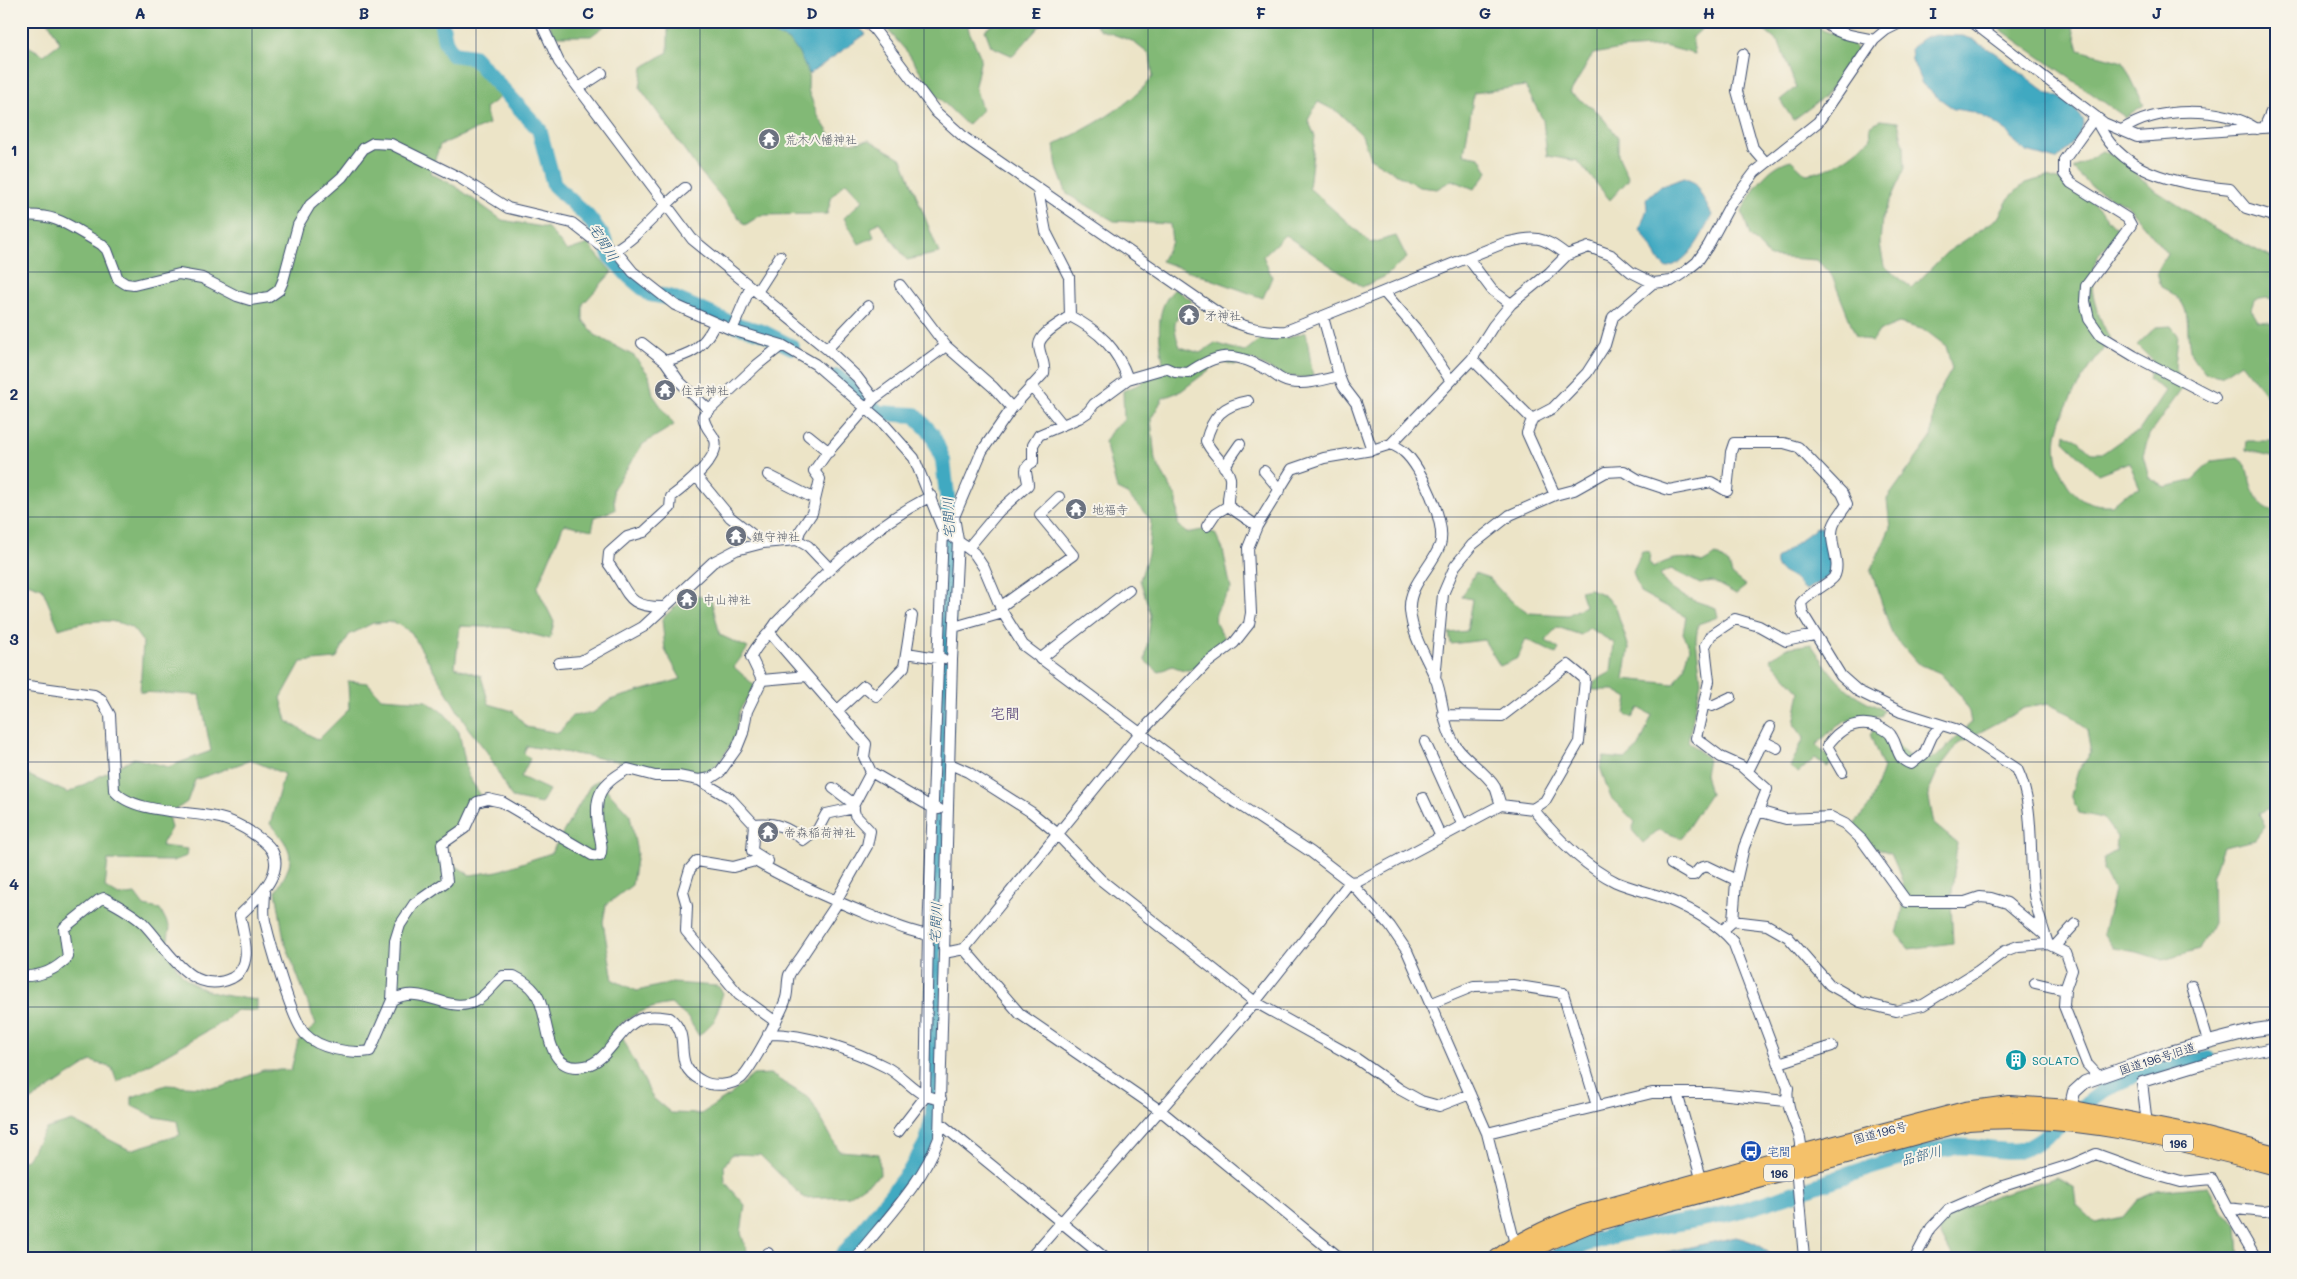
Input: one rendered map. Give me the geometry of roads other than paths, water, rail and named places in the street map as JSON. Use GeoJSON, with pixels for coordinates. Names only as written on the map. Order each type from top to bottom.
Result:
{"type":"FeatureCollection","features":[{"type":"Feature","properties":{"kind":"highway","name":"国道196号"},"geometry":{"type":"LineString","coordinates":[[1497,1258],[1518,1252],[1551,1226],[1585,1213],[1704,1187],[1801,1160],[1965,1110],[2009,1104],[2070,1114],[2276,1168]]}},
{"type":"Feature","properties":{"kind":"highway","name":"国道196号"},"geometry":{"type":"LineString","coordinates":[[1801,1160],[1968,1122],[2007,1119],[2049,1120],[2070,1114],[2092,1113],[2190,1132],[2276,1154]]}},
{"type":"Feature","properties":{"kind":"street"},"geometry":{"type":"LineString","coordinates":[[540,21],[558,62],[692,239],[827,349],[857,377],[869,404],[914,458],[931,496],[943,530],[944,660],[935,936],[933,1098],[941,1124],[940,1138],[933,1155],[916,1181],[855,1258]]}},
{"type":"Feature","properties":{"kind":"street"},"geometry":{"type":"LineString","coordinates":[[865,21],[874,29],[936,112],[965,138],[1228,319],[1245,327],[1267,332],[1286,331],[1504,243],[1526,238],[1548,240],[1567,255]]}},
{"type":"Feature","properties":{"kind":"street"},"geometry":{"type":"LineString","coordinates":[[1824,21],[1828,27],[1847,34],[1874,40]]}},
{"type":"Feature","properties":{"kind":"street"},"geometry":{"type":"LineString","coordinates":[[1555,495],[1528,433],[1532,419],[1553,408],[1587,373],[1605,345],[1613,317],[1653,283],[1671,280],[1697,262],[1708,246],[1730,205],[1755,172],[1818,122],[1874,40],[1886,30],[1904,21]]}},
{"type":"Feature","properties":{"kind":"street"},"geometry":{"type":"LineString","coordinates":[[1971,21],[2095,117],[2137,137],[2276,127]]}},
{"type":"Feature","properties":{"kind":"street"},"geometry":{"type":"LineString","coordinates":[[1743,54],[1736,91],[1753,148],[1766,163]]}},
{"type":"Feature","properties":{"kind":"street"},"geometry":{"type":"LineString","coordinates":[[579,88],[602,73]]}},
{"type":"Feature","properties":{"kind":"street"},"geometry":{"type":"LineString","coordinates":[[2260,128],[2276,101]]}},
{"type":"Feature","properties":{"kind":"street"},"geometry":{"type":"LineString","coordinates":[[2122,130],[2154,118],[2193,112],[2227,115],[2260,128]]}},
{"type":"Feature","properties":{"kind":"street"},"geometry":{"type":"LineString","coordinates":[[2095,117],[2102,133],[2127,161],[2155,175],[2194,185],[2230,189],[2246,208],[2276,217]]}},
{"type":"Feature","properties":{"kind":"street"},"geometry":{"type":"LineString","coordinates":[[2095,117],[2064,160],[2064,174],[2071,183],[2127,218],[2132,225],[2086,286],[2085,301],[2089,319],[2101,336],[2134,356],[2215,398]]}},
{"type":"Feature","properties":{"kind":"street"},"geometry":{"type":"LineString","coordinates":[[21,216],[40,214],[52,216],[101,244],[107,250],[118,279],[126,284],[134,285],[179,274],[190,275],[211,282],[237,296],[250,300],[259,300],[269,298],[278,290],[283,281],[293,239],[303,214],[342,176],[364,148],[381,142],[391,144],[426,160],[508,208],[572,223],[599,244],[615,250],[633,272],[675,306],[715,324],[782,345],[815,364],[869,404]]}},
{"type":"Feature","properties":{"kind":"street"},"geometry":{"type":"LineString","coordinates":[[615,250],[625,245],[685,188]]}},
{"type":"Feature","properties":{"kind":"street"},"geometry":{"type":"LineString","coordinates":[[1038,190],[1046,232],[1069,277],[1070,316]]}},
{"type":"Feature","properties":{"kind":"street"},"geometry":{"type":"LineString","coordinates":[[944,953],[964,949],[1140,733],[1206,664],[1234,642],[1249,624],[1251,613],[1248,548],[1257,526],[1292,469],[1302,464],[1372,450],[1391,444],[1472,359],[1493,326],[1511,304],[1550,273],[1567,255],[1589,247],[1611,255],[1631,272],[1653,283]]}},
{"type":"Feature","properties":{"kind":"street"},"geometry":{"type":"LineString","coordinates":[[732,329],[736,316],[753,290],[780,256]]}},
{"type":"Feature","properties":{"kind":"street"},"geometry":{"type":"LineString","coordinates":[[1468,258],[1492,290],[1511,304]]}},
{"type":"Feature","properties":{"kind":"street"},"geometry":{"type":"LineString","coordinates":[[900,285],[946,346],[993,387],[1012,408]]}},
{"type":"Feature","properties":{"kind":"street"},"geometry":{"type":"LineString","coordinates":[[1384,292],[1416,330],[1451,381]]}},
{"type":"Feature","properties":{"kind":"street"},"geometry":{"type":"LineString","coordinates":[[827,349],[868,306]]}},
{"type":"Feature","properties":{"kind":"street"},"geometry":{"type":"LineString","coordinates":[[1070,316],[1091,327],[1111,345],[1121,359],[1128,379]]}},
{"type":"Feature","properties":{"kind":"street"},"geometry":{"type":"LineString","coordinates":[[898,1132],[933,1098],[944,953],[935,936],[940,809],[950,764],[944,660],[954,627],[958,540],[954,517],[982,450],[1012,408],[1044,373],[1045,366],[1039,345],[1042,337],[1070,316]]}},
{"type":"Feature","properties":{"kind":"street"},"geometry":{"type":"LineString","coordinates":[[1323,317],[1339,376],[1343,386],[1356,403],[1372,450]]}},
{"type":"Feature","properties":{"kind":"street"},"geometry":{"type":"LineString","coordinates":[[665,361],[698,349],[715,324]]}},
{"type":"Feature","properties":{"kind":"street"},"geometry":{"type":"LineString","coordinates":[[642,343],[665,361],[679,381],[709,410]]}},
{"type":"Feature","properties":{"kind":"street"},"geometry":{"type":"LineString","coordinates":[[665,607],[646,608],[630,599],[622,581],[608,563],[609,553],[627,537],[644,532],[670,508],[671,497],[697,477],[715,448],[715,440],[705,428],[703,416],[757,365],[782,345]]}},
{"type":"Feature","properties":{"kind":"street"},"geometry":{"type":"LineString","coordinates":[[797,540],[800,531],[812,513],[820,479],[814,471],[828,452],[869,404],[946,346]]}},
{"type":"Feature","properties":{"kind":"street"},"geometry":{"type":"LineString","coordinates":[[968,548],[999,511],[1028,485],[1025,471],[1027,465],[1033,462],[1035,439],[1039,435],[1088,412],[1094,404],[1128,379],[1166,368],[1175,372],[1188,373],[1207,360],[1226,356],[1259,365],[1281,380],[1290,382],[1316,382],[1339,376]]}},
{"type":"Feature","properties":{"kind":"street"},"geometry":{"type":"LineString","coordinates":[[1472,359],[1532,419]]}},
{"type":"Feature","properties":{"kind":"street"},"geometry":{"type":"LineString","coordinates":[[1031,386],[1062,424]]}},
{"type":"Feature","properties":{"kind":"street"},"geometry":{"type":"LineString","coordinates":[[1228,506],[1229,476],[1206,441],[1216,414],[1226,407],[1248,401]]}},
{"type":"Feature","properties":{"kind":"street"},"geometry":{"type":"LineString","coordinates":[[808,435],[828,452]]}},
{"type":"Feature","properties":{"kind":"street"},"geometry":{"type":"LineString","coordinates":[[1435,679],[1444,594],[1454,566],[1472,545],[1510,514],[1555,495],[1574,490],[1588,480],[1606,472],[1624,471],[1639,480],[1668,490],[1711,482],[1727,491],[1734,443],[1784,443],[1798,447],[1842,493],[1848,504],[1833,525],[1831,537],[1837,568],[1834,578],[1808,594],[1801,603],[1803,614],[1814,635],[1841,676],[1858,691],[1901,712],[1958,730],[2017,769],[2031,818],[2030,851],[2034,896],[2049,942]]}},
{"type":"Feature","properties":{"kind":"street"},"geometry":{"type":"LineString","coordinates":[[1224,467],[1240,444]]}},
{"type":"Feature","properties":{"kind":"street"},"geometry":{"type":"LineString","coordinates":[[1391,444],[1405,452],[1428,488],[1440,524],[1441,543],[1435,557],[1413,591],[1410,609],[1418,646],[1435,679],[1447,732],[1458,749],[1494,787],[1501,805]]}},
{"type":"Feature","properties":{"kind":"street"},"geometry":{"type":"LineString","coordinates":[[1264,471],[1280,490]]}},
{"type":"Feature","properties":{"kind":"street"},"geometry":{"type":"LineString","coordinates":[[768,475],[815,499]]}},
{"type":"Feature","properties":{"kind":"street"},"geometry":{"type":"LineString","coordinates":[[697,477],[730,518],[763,543]]}},
{"type":"Feature","properties":{"kind":"street"},"geometry":{"type":"LineString","coordinates":[[762,680],[751,657],[756,646],[770,633],[776,623],[829,568],[883,524],[903,510],[931,496]]}},
{"type":"Feature","properties":{"kind":"street"},"geometry":{"type":"LineString","coordinates":[[954,627],[1002,610],[1073,556],[1040,515],[1059,497]]}},
{"type":"Feature","properties":{"kind":"street"},"geometry":{"type":"LineString","coordinates":[[1208,526],[1215,514],[1228,506]]}},
{"type":"Feature","properties":{"kind":"street"},"geometry":{"type":"LineString","coordinates":[[1228,506],[1257,526]]}},
{"type":"Feature","properties":{"kind":"street"},"geometry":{"type":"LineString","coordinates":[[943,530],[968,548],[984,568],[1002,610],[1023,645],[1212,786],[1311,852],[1350,882],[1390,926],[1407,951],[1487,1133],[1518,1252]]}},
{"type":"Feature","properties":{"kind":"street"},"geometry":{"type":"LineString","coordinates":[[559,663],[581,661],[643,628],[713,562],[736,550],[763,543],[797,540],[808,546],[829,568]]}},
{"type":"Feature","properties":{"kind":"street"},"geometry":{"type":"LineString","coordinates":[[1040,659],[1129,590]]}},
{"type":"Feature","properties":{"kind":"street"},"geometry":{"type":"LineString","coordinates":[[838,710],[864,686],[876,696],[904,667],[912,616]]}},
{"type":"Feature","properties":{"kind":"street"},"geometry":{"type":"LineString","coordinates":[[1723,930],[1733,921],[1736,880],[1744,847],[1767,790],[1748,771],[1721,757],[1696,738],[1710,681],[1705,646],[1711,635],[1735,619],[1748,621],[1786,641],[1814,635]]}},
{"type":"Feature","properties":{"kind":"street"},"geometry":{"type":"LineString","coordinates":[[770,633],[866,744],[864,757],[871,772],[940,809]]}},
{"type":"Feature","properties":{"kind":"street"},"geometry":{"type":"LineString","coordinates":[[907,653],[944,660]]}},
{"type":"Feature","properties":{"kind":"street"},"geometry":{"type":"LineString","coordinates":[[1030,1258],[1255,1002],[1350,882],[1359,881],[1501,805],[1532,809],[1545,801],[1579,742],[1585,679],[1568,665],[1502,716],[1443,715]]}},
{"type":"Feature","properties":{"kind":"street"},"geometry":{"type":"LineString","coordinates":[[762,680],[807,676]]}},
{"type":"Feature","properties":{"kind":"street"},"geometry":{"type":"LineString","coordinates":[[699,780],[711,778],[720,772],[737,748],[744,733],[747,711],[762,680]]}},
{"type":"Feature","properties":{"kind":"street"},"geometry":{"type":"LineString","coordinates":[[21,685],[94,695],[101,699],[110,715],[114,790],[119,796],[135,804],[217,817],[242,826],[267,844],[275,855],[276,868],[265,891],[240,915],[247,950],[244,964],[236,976],[222,982],[207,983],[189,974],[174,962],[143,923],[104,898],[98,900],[64,928],[68,957],[61,964],[45,973],[32,977],[21,976]]}},
{"type":"Feature","properties":{"kind":"street"},"geometry":{"type":"LineString","coordinates":[[1704,703],[1712,706],[1731,697]]}},
{"type":"Feature","properties":{"kind":"street"},"geometry":{"type":"LineString","coordinates":[[1842,772],[1827,746],[1832,739],[1848,727],[1860,722],[1879,726],[1893,738],[1895,749],[1904,762],[1911,764],[1924,754],[1932,736],[1941,725]]}},
{"type":"Feature","properties":{"kind":"street"},"geometry":{"type":"LineString","coordinates":[[1748,771],[1770,727]]}},
{"type":"Feature","properties":{"kind":"street"},"geometry":{"type":"LineString","coordinates":[[1763,741],[1777,748]]}},
{"type":"Feature","properties":{"kind":"street"},"geometry":{"type":"LineString","coordinates":[[1425,742],[1463,826]]}},
{"type":"Feature","properties":{"kind":"street"},"geometry":{"type":"LineString","coordinates":[[950,764],[968,772],[1001,792],[1057,835],[1101,880],[1255,1002],[1354,1057],[1400,1090],[1421,1101],[1439,1106],[1470,1094]]}},
{"type":"Feature","properties":{"kind":"street"},"geometry":{"type":"LineString","coordinates":[[265,891],[265,920],[285,989],[304,1034],[319,1043],[357,1053],[370,1051],[392,1000],[395,941],[400,926],[414,904],[446,881],[442,844],[465,828],[477,802],[488,799],[502,802],[597,857],[600,856],[602,848],[596,809],[597,797],[614,777],[628,769],[655,776],[678,776],[699,780],[730,798],[754,824],[752,851],[776,867],[778,874]]}},
{"type":"Feature","properties":{"kind":"street"},"geometry":{"type":"LineString","coordinates":[[392,1000],[404,993],[418,994],[460,1006],[485,996],[503,976],[514,976],[536,993],[543,1009],[550,1045],[558,1060],[571,1066],[584,1066],[596,1062],[630,1026],[644,1018],[670,1018],[680,1026],[683,1040],[682,1058],[690,1072],[703,1082],[717,1085],[732,1083],[742,1077],[776,1022],[786,998],[790,975],[837,902],[867,846],[870,831],[855,815],[854,806],[871,772]]}},
{"type":"Feature","properties":{"kind":"street"},"geometry":{"type":"LineString","coordinates":[[833,788],[854,806]]}},
{"type":"Feature","properties":{"kind":"street"},"geometry":{"type":"LineString","coordinates":[[1423,798],[1442,837]]}},
{"type":"Feature","properties":{"kind":"street"},"geometry":{"type":"LineString","coordinates":[[754,824],[766,823],[785,826],[803,840],[818,829],[826,814],[854,806]]}},
{"type":"Feature","properties":{"kind":"street"},"geometry":{"type":"LineString","coordinates":[[1532,809],[1555,836],[1615,882],[1667,899],[1719,926],[1733,942],[1788,1088],[1786,1101],[1801,1140],[1801,1160],[1798,1178],[1804,1258]]}},
{"type":"Feature","properties":{"kind":"street"},"geometry":{"type":"LineString","coordinates":[[1758,811],[1786,819],[1831,817],[1845,824],[1862,840],[1907,902],[1965,902],[1980,897],[2007,903],[2049,942],[2066,954],[2072,970],[2065,990],[2064,1006],[2087,1064],[2098,1077]]}},
{"type":"Feature","properties":{"kind":"street"},"geometry":{"type":"LineString","coordinates":[[776,1022],[739,995],[686,931],[687,906],[683,892],[690,869],[697,861],[733,867],[755,861],[837,902],[905,929],[935,936]]}},
{"type":"Feature","properties":{"kind":"street"},"geometry":{"type":"LineString","coordinates":[[1671,864],[1690,875],[1694,875],[1700,868],[1707,866],[1736,880]]}},
{"type":"Feature","properties":{"kind":"street"},"geometry":{"type":"LineString","coordinates":[[1733,921],[1767,925],[1788,937],[1830,985],[1860,1002],[1896,1011],[1923,1005],[1978,971],[2005,951],[2018,946],[2049,942],[2075,924]]}},
{"type":"Feature","properties":{"kind":"street"},"geometry":{"type":"LineString","coordinates":[[964,949],[1020,1014],[1161,1111],[1340,1258]]}},
{"type":"Feature","properties":{"kind":"street"},"geometry":{"type":"LineString","coordinates":[[2035,983],[2065,990]]}},
{"type":"Feature","properties":{"kind":"street"},"geometry":{"type":"LineString","coordinates":[[1430,1004],[1474,986],[1513,985],[1563,993],[1597,1106]]}},
{"type":"Feature","properties":{"kind":"street"},"geometry":{"type":"LineString","coordinates":[[2192,986],[2208,1042]]}},
{"type":"Feature","properties":{"kind":"street","name":"国道196号旧道"},"geometry":{"type":"LineString","coordinates":[[2070,1114],[2074,1092],[2078,1086],[2098,1077],[2170,1052],[2276,1027]]}},
{"type":"Feature","properties":{"kind":"street"},"geometry":{"type":"LineString","coordinates":[[768,1034],[789,1034],[856,1054],[887,1068],[933,1098]]}},
{"type":"Feature","properties":{"kind":"street"},"geometry":{"type":"LineString","coordinates":[[1779,1063],[1832,1046]]}},
{"type":"Feature","properties":{"kind":"street"},"geometry":{"type":"LineString","coordinates":[[2147,1124],[2142,1082],[2205,1063],[2276,1047]]}},
{"type":"Feature","properties":{"kind":"street"},"geometry":{"type":"LineString","coordinates":[[1487,1133],[1652,1093],[1710,1092],[1786,1101]]}},
{"type":"Feature","properties":{"kind":"street"},"geometry":{"type":"LineString","coordinates":[[1677,1093],[1704,1187]]}},
{"type":"Feature","properties":{"kind":"street"},"geometry":{"type":"LineString","coordinates":[[941,1124],[1105,1258]]}},
{"type":"Feature","properties":{"kind":"street"},"geometry":{"type":"LineString","coordinates":[[1915,1258],[1931,1228],[1948,1210],[2002,1186],[2073,1164],[2096,1154],[2181,1182],[2212,1179],[2256,1258]]}},
{"type":"Feature","properties":{"kind":"street"},"geometry":{"type":"LineString","coordinates":[[2227,1208],[2264,1212],[2276,1210]]}},
{"type":"Feature","properties":{"kind":"water"},"geometry":{"type":"Polygon","coordinates":[[[759,21],[851,21],[866,34],[809,74],[791,43],[761,30],[759,21]]]}},
{"type":"Feature","properties":{"kind":"water"},"geometry":{"type":"Polygon","coordinates":[[[1935,35],[1963,36],[1972,39],[1995,53],[2048,94],[2068,103],[2084,121],[2077,137],[2065,152],[2056,160],[2027,152],[2015,143],[2007,132],[1990,120],[1973,112],[1954,109],[1922,84],[1912,60],[1911,48],[1923,38],[1935,35]]]}},
{"type":"Feature","properties":{"kind":"water"},"geometry":{"type":"Polygon","coordinates":[[[1684,178],[1695,183],[1712,215],[1699,239],[1688,254],[1682,260],[1666,268],[1640,229],[1647,209],[1646,199],[1659,187],[1684,178]]]}},
{"type":"Feature","properties":{"kind":"water"},"geometry":{"type":"Polygon","coordinates":[[[1816,528],[1826,528],[1831,570],[1829,576],[1806,590],[1794,579],[1778,569],[1776,559],[1816,528]]]}},
{"type":"Feature","properties":{"kind":"water"},"geometry":{"type":"Polygon","coordinates":[[[1736,1237],[1757,1244],[1776,1258],[1640,1258],[1736,1237]]]}},
{"type":"Feature","properties":{"kind":"waterway","name":"宅間川"},"geometry":{"type":"LineString","coordinates":[[441,21],[445,41],[452,54],[473,57],[539,129],[554,185],[588,217],[603,237],[611,257],[630,277],[650,294],[673,298],[733,324],[762,332],[792,347]]}},
{"type":"Feature","properties":{"kind":"waterway","name":"宅間川"},"geometry":{"type":"LineString","coordinates":[[837,377],[879,413],[915,415],[932,434],[943,460],[950,522],[945,743],[934,944],[933,1115],[927,1142],[910,1171],[841,1258]]}},
{"type":"Feature","properties":{"kind":"waterway","name":"品部川"},"geometry":{"type":"LineString","coordinates":[[1555,1258],[1598,1240],[1738,1211],[1871,1167],[1925,1152],[1959,1146],[2005,1151],[2020,1150],[2040,1140],[2106,1089],[2117,1083],[2142,1073],[2208,1059]]}},
{"type":"Feature","properties":{"kind":"place","name":"荒木八幡神社"},"geometry":{"type":"Point","coordinates":[769,139]}},
{"type":"Feature","properties":{"kind":"place","name":"矛神社"},"geometry":{"type":"Point","coordinates":[1189,315]}},
{"type":"Feature","properties":{"kind":"place","name":"住吉神社"},"geometry":{"type":"Point","coordinates":[665,390]}},
{"type":"Feature","properties":{"kind":"place","name":"地福寺"},"geometry":{"type":"Point","coordinates":[1076,509]}},
{"type":"Feature","properties":{"kind":"place","name":"鎮守神社"},"geometry":{"type":"Point","coordinates":[736,536]}},
{"type":"Feature","properties":{"kind":"place","name":"中山神社"},"geometry":{"type":"Point","coordinates":[687,599]}},
{"type":"Feature","properties":{"kind":"place","name":"帝森稲荷神社"},"geometry":{"type":"Point","coordinates":[768,832]}},
{"type":"Feature","properties":{"kind":"place","name":"SOLATO"},"geometry":{"type":"Point","coordinates":[2016,1060]}},
{"type":"Feature","properties":{"kind":"place","name":"宅間"},"geometry":{"type":"Point","coordinates":[1751,1151]}},
{"type":"Feature","properties":{"kind":"district","name":"宅間"},"geometry":{"type":"Point","coordinates":[1005,713]}}]}
